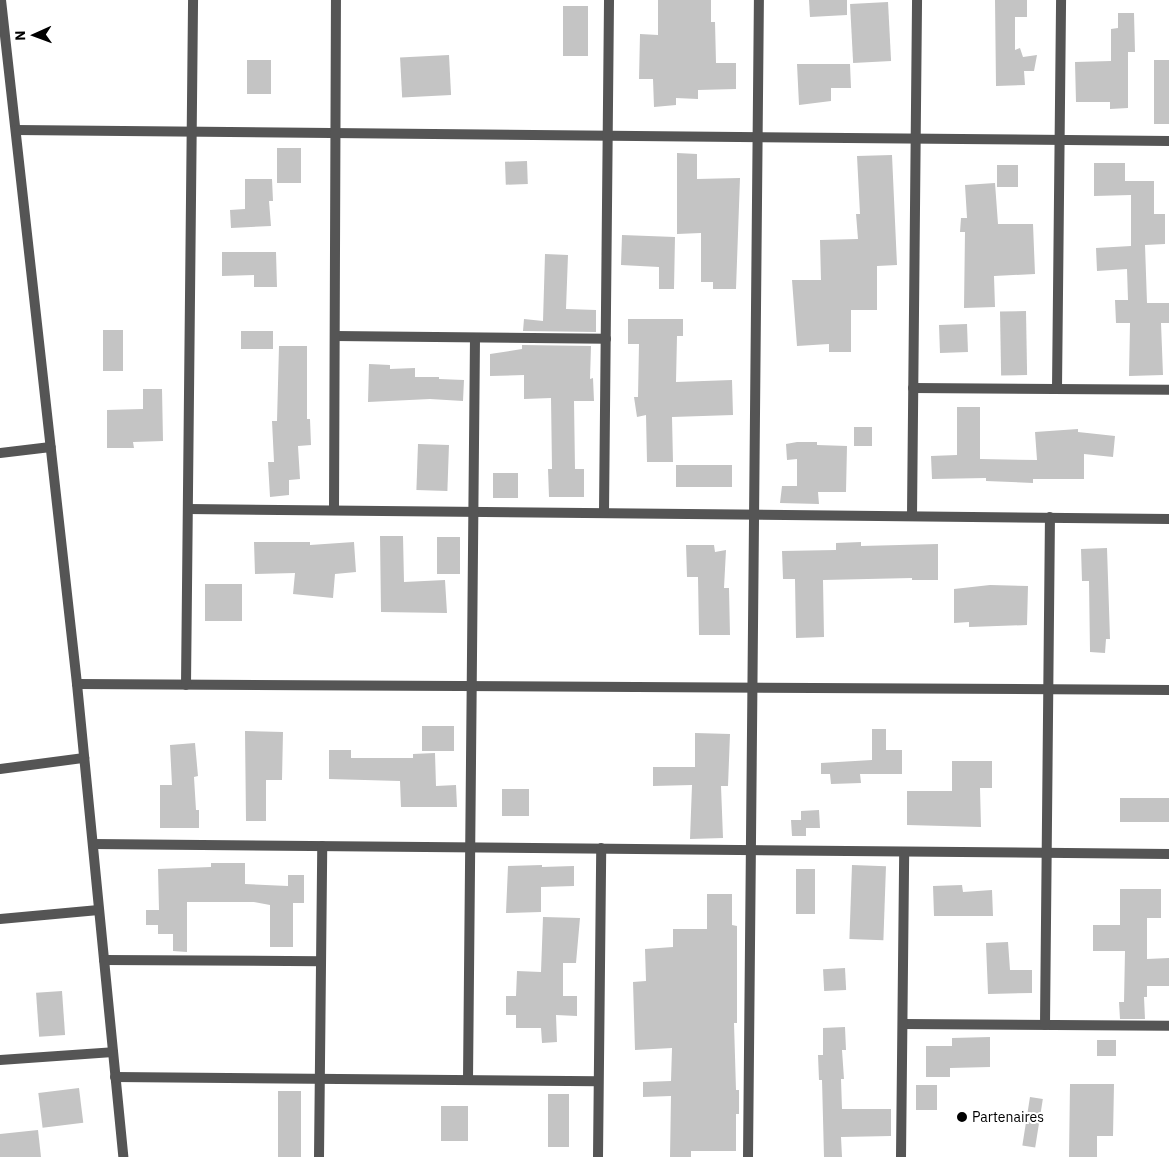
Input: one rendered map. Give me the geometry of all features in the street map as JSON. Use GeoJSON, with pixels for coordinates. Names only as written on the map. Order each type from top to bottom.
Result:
{"type":"FeatureCollection","features":[{"type":"Feature","properties":{"kind":"street"},"geometry":{"type":"LineString","coordinates":[[1,0],[77,684],[123,1157]]}},
{"type":"Feature","properties":{"kind":"street"},"geometry":{"type":"LineString","coordinates":[[186,685],[193,0]]}},
{"type":"Feature","properties":{"kind":"street"},"geometry":{"type":"LineString","coordinates":[[334,510],[336,0]]}},
{"type":"Feature","properties":{"kind":"street"},"geometry":{"type":"LineString","coordinates":[[604,513],[609,0]]}},
{"type":"Feature","properties":{"kind":"street"},"geometry":{"type":"LineString","coordinates":[[748,1157],[759,0]]}},
{"type":"Feature","properties":{"kind":"street"},"geometry":{"type":"LineString","coordinates":[[912,516],[917,0]]}},
{"type":"Feature","properties":{"kind":"street"},"geometry":{"type":"LineString","coordinates":[[1057,389],[1060,0]]}},
{"type":"Feature","properties":{"kind":"street"},"geometry":{"type":"LineString","coordinates":[[16,130],[1169,141]]}},
{"type":"Feature","properties":{"kind":"street"},"geometry":{"type":"LineString","coordinates":[[335,336],[606,339]]}},
{"type":"Feature","properties":{"kind":"street"},"geometry":{"type":"LineString","coordinates":[[468,1080],[475,338]]}},
{"type":"Feature","properties":{"kind":"street"},"geometry":{"type":"LineString","coordinates":[[913,388],[1169,390]]}},
{"type":"Feature","properties":{"kind":"street"},"geometry":{"type":"LineString","coordinates":[[0,453],[51,447]]}},
{"type":"Feature","properties":{"kind":"street"},"geometry":{"type":"LineString","coordinates":[[188,509],[1169,519]]}},
{"type":"Feature","properties":{"kind":"street"},"geometry":{"type":"LineString","coordinates":[[1045,1025],[1050,517]]}},
{"type":"Feature","properties":{"kind":"street"},"geometry":{"type":"LineString","coordinates":[[77,684],[1169,690]]}},
{"type":"Feature","properties":{"kind":"street"},"geometry":{"type":"LineString","coordinates":[[0,769],[84,758]]}},
{"type":"Feature","properties":{"kind":"street"},"geometry":{"type":"LineString","coordinates":[[93,844],[1169,854]]}},
{"type":"Feature","properties":{"kind":"street"},"geometry":{"type":"LineString","coordinates":[[319,1157],[322,846]]}},
{"type":"Feature","properties":{"kind":"street"},"geometry":{"type":"LineString","coordinates":[[598,1157],[601,848]]}},
{"type":"Feature","properties":{"kind":"street"},"geometry":{"type":"LineString","coordinates":[[901,1157],[904,852]]}},
{"type":"Feature","properties":{"kind":"street"},"geometry":{"type":"LineString","coordinates":[[0,919],[99,910]]}},
{"type":"Feature","properties":{"kind":"street"},"geometry":{"type":"LineString","coordinates":[[104,960],[321,961]]}},
{"type":"Feature","properties":{"kind":"street"},"geometry":{"type":"LineString","coordinates":[[903,1024],[1169,1026]]}},
{"type":"Feature","properties":{"kind":"street"},"geometry":{"type":"LineString","coordinates":[[0,1060],[113,1052]]}},
{"type":"Feature","properties":{"kind":"street"},"geometry":{"type":"LineString","coordinates":[[115,1077],[598,1081]]}},
{"type":"Feature","properties":{"kind":"building"},"geometry":{"type":"Polygon","coordinates":[[[658,0],[711,0],[711,22],[715,22],[716,63],[736,63],[736,89],[698,90],[698,99],[676,98],[676,105],[654,107],[653,79],[639,79],[640,34],[658,35],[658,0]]]}},
{"type":"Feature","properties":{"kind":"building"},"geometry":{"type":"Polygon","coordinates":[[[809,0],[847,0],[847,15],[810,17],[809,0]]]}},
{"type":"Feature","properties":{"kind":"building"},"geometry":{"type":"Polygon","coordinates":[[[995,0],[1027,0],[1027,17],[1015,17],[1015,50],[1020,48],[1023,57],[1037,55],[1034,71],[1024,71],[1025,85],[996,86],[995,0]]]}},
{"type":"Feature","properties":{"kind":"building"},"geometry":{"type":"Polygon","coordinates":[[[888,2],[891,61],[853,63],[850,4],[888,2]]]}},
{"type":"Feature","properties":{"kind":"building"},"geometry":{"type":"Polygon","coordinates":[[[563,6],[588,6],[588,56],[563,56],[563,6]]]}},
{"type":"Feature","properties":{"kind":"building"},"geometry":{"type":"Polygon","coordinates":[[[1118,13],[1134,13],[1135,52],[1128,52],[1128,108],[1110,109],[1110,102],[1076,102],[1075,62],[1111,61],[1111,29],[1118,28],[1118,13]]]}},
{"type":"Feature","properties":{"kind":"building"},"geometry":{"type":"Polygon","coordinates":[[[449,55],[451,95],[402,98],[400,58],[449,55]]]}},
{"type":"Feature","properties":{"kind":"building"},"geometry":{"type":"Polygon","coordinates":[[[247,60],[271,60],[271,94],[247,94],[247,60]]]}},
{"type":"Feature","properties":{"kind":"building"},"geometry":{"type":"Polygon","coordinates":[[[1154,60],[1169,60],[1169,124],[1154,124],[1154,60]]]}},
{"type":"Feature","properties":{"kind":"building"},"geometry":{"type":"Polygon","coordinates":[[[797,64],[850,64],[851,88],[831,88],[831,101],[799,105],[797,64]]]}},
{"type":"Feature","properties":{"kind":"building"},"geometry":{"type":"Polygon","coordinates":[[[277,148],[301,148],[301,183],[277,183],[277,148]]]}},
{"type":"Feature","properties":{"kind":"building"},"geometry":{"type":"Polygon","coordinates":[[[677,153],[697,154],[697,179],[740,178],[736,289],[713,289],[713,282],[701,282],[701,233],[677,234],[677,153]]]}},
{"type":"Feature","properties":{"kind":"building"},"geometry":{"type":"Polygon","coordinates":[[[892,155],[897,265],[877,266],[877,310],[851,310],[851,352],[829,352],[829,344],[797,346],[792,280],[821,280],[820,240],[858,239],[856,214],[860,214],[857,156],[892,155]]]}},
{"type":"Feature","properties":{"kind":"building"},"geometry":{"type":"Polygon","coordinates":[[[527,161],[528,184],[506,185],[505,162],[527,161]]]}},
{"type":"Feature","properties":{"kind":"building"},"geometry":{"type":"Polygon","coordinates":[[[1094,163],[1125,163],[1125,181],[1154,181],[1154,214],[1165,214],[1165,244],[1145,245],[1147,303],[1169,303],[1169,323],[1161,323],[1163,375],[1129,376],[1130,323],[1116,323],[1115,300],[1128,300],[1127,269],[1097,271],[1096,248],[1131,246],[1131,195],[1094,196],[1094,163]]]}},
{"type":"Feature","properties":{"kind":"building"},"geometry":{"type":"Polygon","coordinates":[[[997,165],[1018,165],[1018,187],[997,187],[997,165]]]}},
{"type":"Feature","properties":{"kind":"building"},"geometry":{"type":"Polygon","coordinates":[[[245,179],[272,179],[273,201],[269,201],[271,226],[231,228],[230,210],[245,209],[245,179]]]}},
{"type":"Feature","properties":{"kind":"building"},"geometry":{"type":"Polygon","coordinates":[[[995,183],[998,224],[1033,224],[1035,274],[994,276],[995,307],[964,308],[965,232],[960,232],[961,218],[967,218],[965,185],[995,183]]]}},
{"type":"Feature","properties":{"kind":"building"},"geometry":{"type":"Polygon","coordinates":[[[622,235],[675,237],[674,289],[659,289],[659,267],[621,265],[622,235]]]}},
{"type":"Feature","properties":{"kind":"building"},"geometry":{"type":"Polygon","coordinates":[[[222,252],[276,252],[277,287],[254,287],[254,275],[222,276],[222,252]]]}},
{"type":"Feature","properties":{"kind":"building"},"geometry":{"type":"Polygon","coordinates":[[[545,254],[568,255],[566,309],[596,310],[596,332],[523,331],[524,319],[543,321],[545,254]]]}},
{"type":"Feature","properties":{"kind":"building"},"geometry":{"type":"Polygon","coordinates":[[[1000,311],[1026,311],[1027,375],[1001,375],[1000,311]]]}},
{"type":"Feature","properties":{"kind":"building"},"geometry":{"type":"Polygon","coordinates":[[[628,319],[683,319],[683,336],[677,336],[676,382],[732,380],[733,415],[672,417],[673,462],[647,462],[646,415],[637,417],[634,397],[638,397],[639,344],[628,344],[628,319]]]}},
{"type":"Feature","properties":{"kind":"building"},"geometry":{"type":"Polygon","coordinates":[[[967,324],[968,352],[940,353],[939,325],[967,324]]]}},
{"type":"Feature","properties":{"kind":"building"},"geometry":{"type":"Polygon","coordinates":[[[103,330],[123,330],[123,371],[103,371],[103,330]]]}},
{"type":"Feature","properties":{"kind":"building"},"geometry":{"type":"Polygon","coordinates":[[[241,331],[273,331],[273,349],[241,349],[241,331]]]}},
{"type":"Feature","properties":{"kind":"building"},"geometry":{"type":"Polygon","coordinates":[[[522,345],[591,346],[590,379],[593,378],[594,401],[574,401],[575,469],[584,469],[584,497],[549,497],[548,469],[552,469],[551,398],[524,399],[524,375],[490,376],[490,354],[522,349],[522,345]]]}},
{"type":"Feature","properties":{"kind":"building"},"geometry":{"type":"Polygon","coordinates":[[[279,346],[307,346],[307,419],[310,419],[311,445],[298,446],[300,479],[289,480],[289,495],[270,497],[268,462],[274,462],[272,421],[277,421],[279,346]]]}},
{"type":"Feature","properties":{"kind":"building"},"geometry":{"type":"Polygon","coordinates":[[[369,364],[390,365],[390,369],[415,368],[415,377],[464,380],[463,401],[430,399],[368,402],[369,364]]]}},
{"type":"Feature","properties":{"kind":"building"},"geometry":{"type":"Polygon","coordinates":[[[143,389],[162,389],[163,441],[133,442],[134,448],[107,448],[107,410],[143,409],[143,389]]]}},
{"type":"Feature","properties":{"kind":"building"},"geometry":{"type":"Polygon","coordinates":[[[957,407],[980,407],[980,459],[1037,460],[1035,432],[1078,429],[1078,432],[1115,436],[1113,457],[1084,454],[1084,479],[1033,479],[1033,483],[986,481],[986,478],[932,479],[931,456],[957,455],[957,407]]]}},
{"type":"Feature","properties":{"kind":"building"},"geometry":{"type":"Polygon","coordinates":[[[854,427],[872,427],[872,446],[854,446],[854,427]]]}},
{"type":"Feature","properties":{"kind":"building"},"geometry":{"type":"Polygon","coordinates":[[[817,442],[817,445],[847,446],[846,492],[818,492],[819,504],[780,503],[782,486],[797,486],[797,459],[787,460],[786,444],[817,442]]]}},
{"type":"Feature","properties":{"kind":"building"},"geometry":{"type":"Polygon","coordinates":[[[418,444],[449,445],[447,491],[416,490],[418,444]]]}},
{"type":"Feature","properties":{"kind":"building"},"geometry":{"type":"Polygon","coordinates":[[[676,465],[732,465],[732,487],[676,487],[676,465]]]}},
{"type":"Feature","properties":{"kind":"building"},"geometry":{"type":"Polygon","coordinates":[[[493,473],[518,473],[518,498],[493,498],[493,473]]]}},
{"type":"Feature","properties":{"kind":"building"},"geometry":{"type":"Polygon","coordinates":[[[380,536],[403,536],[404,582],[445,580],[447,613],[381,612],[380,536]]]}},
{"type":"Feature","properties":{"kind":"building"},"geometry":{"type":"Polygon","coordinates":[[[437,537],[460,537],[460,574],[437,574],[437,537]]]}},
{"type":"Feature","properties":{"kind":"building"},"geometry":{"type":"Polygon","coordinates":[[[254,542],[310,542],[310,545],[354,542],[356,572],[335,574],[333,598],[293,594],[295,573],[255,574],[254,542]]]}},
{"type":"Feature","properties":{"kind":"building"},"geometry":{"type":"Polygon","coordinates":[[[861,542],[861,546],[938,544],[938,580],[912,580],[912,578],[823,580],[824,637],[796,638],[795,579],[783,579],[782,551],[836,550],[836,543],[861,542]]]}},
{"type":"Feature","properties":{"kind":"building"},"geometry":{"type":"Polygon","coordinates":[[[686,545],[714,545],[715,552],[726,550],[724,588],[729,588],[730,635],[699,635],[698,577],[687,577],[686,545]]]}},
{"type":"Feature","properties":{"kind":"building"},"geometry":{"type":"Polygon","coordinates":[[[1107,548],[1110,639],[1106,639],[1105,653],[1090,652],[1089,581],[1082,581],[1081,549],[1107,548]]]}},
{"type":"Feature","properties":{"kind":"building"},"geometry":{"type":"Polygon","coordinates":[[[205,584],[242,584],[242,621],[205,621],[205,584]]]}},
{"type":"Feature","properties":{"kind":"building"},"geometry":{"type":"Polygon","coordinates":[[[990,585],[1028,586],[1027,625],[969,627],[969,622],[954,623],[954,589],[990,585]]]}},
{"type":"Feature","properties":{"kind":"building"},"geometry":{"type":"Polygon","coordinates":[[[422,726],[454,726],[454,751],[422,751],[422,726]]]}},
{"type":"Feature","properties":{"kind":"building"},"geometry":{"type":"Polygon","coordinates":[[[872,729],[886,729],[886,750],[902,750],[902,774],[860,774],[861,783],[831,784],[830,774],[821,774],[821,763],[872,760],[872,729]]]}},
{"type":"Feature","properties":{"kind":"building"},"geometry":{"type":"Polygon","coordinates":[[[245,731],[283,732],[282,780],[266,780],[266,821],[246,821],[245,731]]]}},
{"type":"Feature","properties":{"kind":"building"},"geometry":{"type":"Polygon","coordinates":[[[695,733],[730,734],[728,786],[721,786],[723,838],[690,839],[692,785],[653,786],[653,767],[695,767],[695,733]]]}},
{"type":"Feature","properties":{"kind":"building"},"geometry":{"type":"Polygon","coordinates":[[[195,743],[198,776],[194,777],[196,810],[199,810],[199,828],[160,828],[160,785],[172,785],[170,745],[195,743]]]}},
{"type":"Feature","properties":{"kind":"building"},"geometry":{"type":"Polygon","coordinates":[[[329,750],[351,750],[351,758],[413,758],[413,754],[435,753],[436,786],[456,785],[457,807],[401,807],[400,781],[329,779],[329,750]]]}},
{"type":"Feature","properties":{"kind":"building"},"geometry":{"type":"Polygon","coordinates":[[[952,761],[992,761],[992,788],[980,788],[981,827],[907,825],[907,791],[952,791],[952,761]]]}},
{"type":"Feature","properties":{"kind":"building"},"geometry":{"type":"Polygon","coordinates":[[[502,789],[529,789],[529,816],[502,816],[502,789]]]}},
{"type":"Feature","properties":{"kind":"building"},"geometry":{"type":"Polygon","coordinates":[[[1120,798],[1169,798],[1169,822],[1120,822],[1120,798]]]}},
{"type":"Feature","properties":{"kind":"building"},"geometry":{"type":"Polygon","coordinates":[[[819,810],[820,828],[806,828],[806,836],[792,836],[791,820],[801,820],[801,811],[819,810]]]}},
{"type":"Feature","properties":{"kind":"building"},"geometry":{"type":"Polygon","coordinates":[[[211,863],[245,863],[245,884],[288,886],[288,875],[304,875],[304,903],[293,903],[293,947],[270,947],[270,905],[254,902],[187,902],[187,952],[173,951],[173,934],[158,934],[158,925],[146,925],[146,910],[159,910],[158,869],[211,867],[211,863]]]}},
{"type":"Feature","properties":{"kind":"building"},"geometry":{"type":"Polygon","coordinates":[[[542,865],[542,867],[574,866],[574,886],[541,887],[541,912],[506,913],[508,866],[542,865]]]}},
{"type":"Feature","properties":{"kind":"building"},"geometry":{"type":"Polygon","coordinates":[[[852,865],[886,866],[883,940],[849,939],[852,865]]]}},
{"type":"Feature","properties":{"kind":"building"},"geometry":{"type":"Polygon","coordinates":[[[796,869],[815,869],[815,914],[796,914],[796,869]]]}},
{"type":"Feature","properties":{"kind":"building"},"geometry":{"type":"Polygon","coordinates":[[[962,885],[963,892],[992,890],[993,916],[934,916],[933,886],[962,885]]]}},
{"type":"Feature","properties":{"kind":"building"},"geometry":{"type":"Polygon","coordinates":[[[1120,889],[1161,889],[1161,918],[1147,918],[1147,959],[1169,958],[1169,986],[1147,986],[1147,997],[1144,997],[1145,1019],[1120,1019],[1119,1002],[1124,1002],[1125,951],[1093,951],[1093,925],[1120,925],[1120,889]]]}},
{"type":"Feature","properties":{"kind":"building"},"geometry":{"type":"Polygon","coordinates":[[[707,894],[732,894],[732,925],[737,926],[737,1023],[734,1023],[736,1090],[739,1090],[739,1114],[736,1114],[736,1151],[691,1151],[691,1157],[670,1157],[671,1096],[643,1097],[643,1082],[671,1081],[672,1048],[635,1050],[633,982],[646,981],[645,949],[673,947],[673,929],[707,929],[707,894]]]}},
{"type":"Feature","properties":{"kind":"building"},"geometry":{"type":"Polygon","coordinates":[[[543,917],[580,918],[576,963],[563,963],[563,996],[577,996],[577,1016],[556,1015],[557,1042],[542,1043],[541,1028],[516,1028],[516,1015],[506,1015],[506,996],[516,996],[517,971],[541,972],[543,917]]]}},
{"type":"Feature","properties":{"kind":"building"},"geometry":{"type":"Polygon","coordinates":[[[1008,942],[1010,970],[1032,970],[1032,993],[988,994],[986,943],[1008,942]]]}},
{"type":"Feature","properties":{"kind":"building"},"geometry":{"type":"Polygon","coordinates":[[[845,968],[846,990],[824,991],[823,969],[845,968]]]}},
{"type":"Feature","properties":{"kind":"building"},"geometry":{"type":"Polygon","coordinates":[[[62,991],[65,1035],[39,1037],[36,993],[62,991]]]}},
{"type":"Feature","properties":{"kind":"building"},"geometry":{"type":"Polygon","coordinates":[[[845,1027],[846,1050],[842,1050],[844,1079],[841,1079],[842,1109],[891,1109],[891,1136],[841,1137],[842,1157],[824,1157],[822,1080],[819,1080],[818,1055],[823,1055],[823,1028],[845,1027]]]}},
{"type":"Feature","properties":{"kind":"building"},"geometry":{"type":"Polygon","coordinates":[[[990,1037],[990,1067],[950,1068],[950,1077],[926,1077],[926,1046],[952,1046],[952,1038],[990,1037]]]}},
{"type":"Feature","properties":{"kind":"building"},"geometry":{"type":"Polygon","coordinates":[[[1097,1040],[1116,1040],[1116,1056],[1097,1056],[1097,1040]]]}},
{"type":"Feature","properties":{"kind":"building"},"geometry":{"type":"Polygon","coordinates":[[[1070,1084],[1114,1084],[1113,1136],[1097,1136],[1097,1157],[1069,1157],[1070,1084]]]}},
{"type":"Feature","properties":{"kind":"building"},"geometry":{"type":"Polygon","coordinates":[[[916,1085],[937,1085],[937,1110],[916,1110],[916,1085]]]}},
{"type":"Feature","properties":{"kind":"building"},"geometry":{"type":"Polygon","coordinates":[[[79,1088],[83,1123],[43,1128],[38,1093],[79,1088]]]}},
{"type":"Feature","properties":{"kind":"building"},"geometry":{"type":"Polygon","coordinates":[[[278,1091],[301,1091],[301,1157],[278,1157],[278,1091]]]}},
{"type":"Feature","properties":{"kind":"building"},"geometry":{"type":"Polygon","coordinates":[[[548,1094],[569,1094],[569,1147],[548,1147],[548,1094]]]}},
{"type":"Feature","properties":{"kind":"building"},"geometry":{"type":"Polygon","coordinates":[[[1030,1097],[1043,1099],[1035,1147],[1022,1145],[1030,1097]]]}},
{"type":"Feature","properties":{"kind":"building"},"geometry":{"type":"Polygon","coordinates":[[[441,1106],[468,1106],[468,1141],[441,1141],[441,1106]]]}},
{"type":"Feature","properties":{"kind":"building"},"geometry":{"type":"Polygon","coordinates":[[[38,1130],[41,1157],[0,1157],[0,1134],[38,1130]]]}},
{"type":"Feature","properties":{"kind":"place","name":"Partenaires"},"geometry":{"type":"Point","coordinates":[962,1117]}}]}
